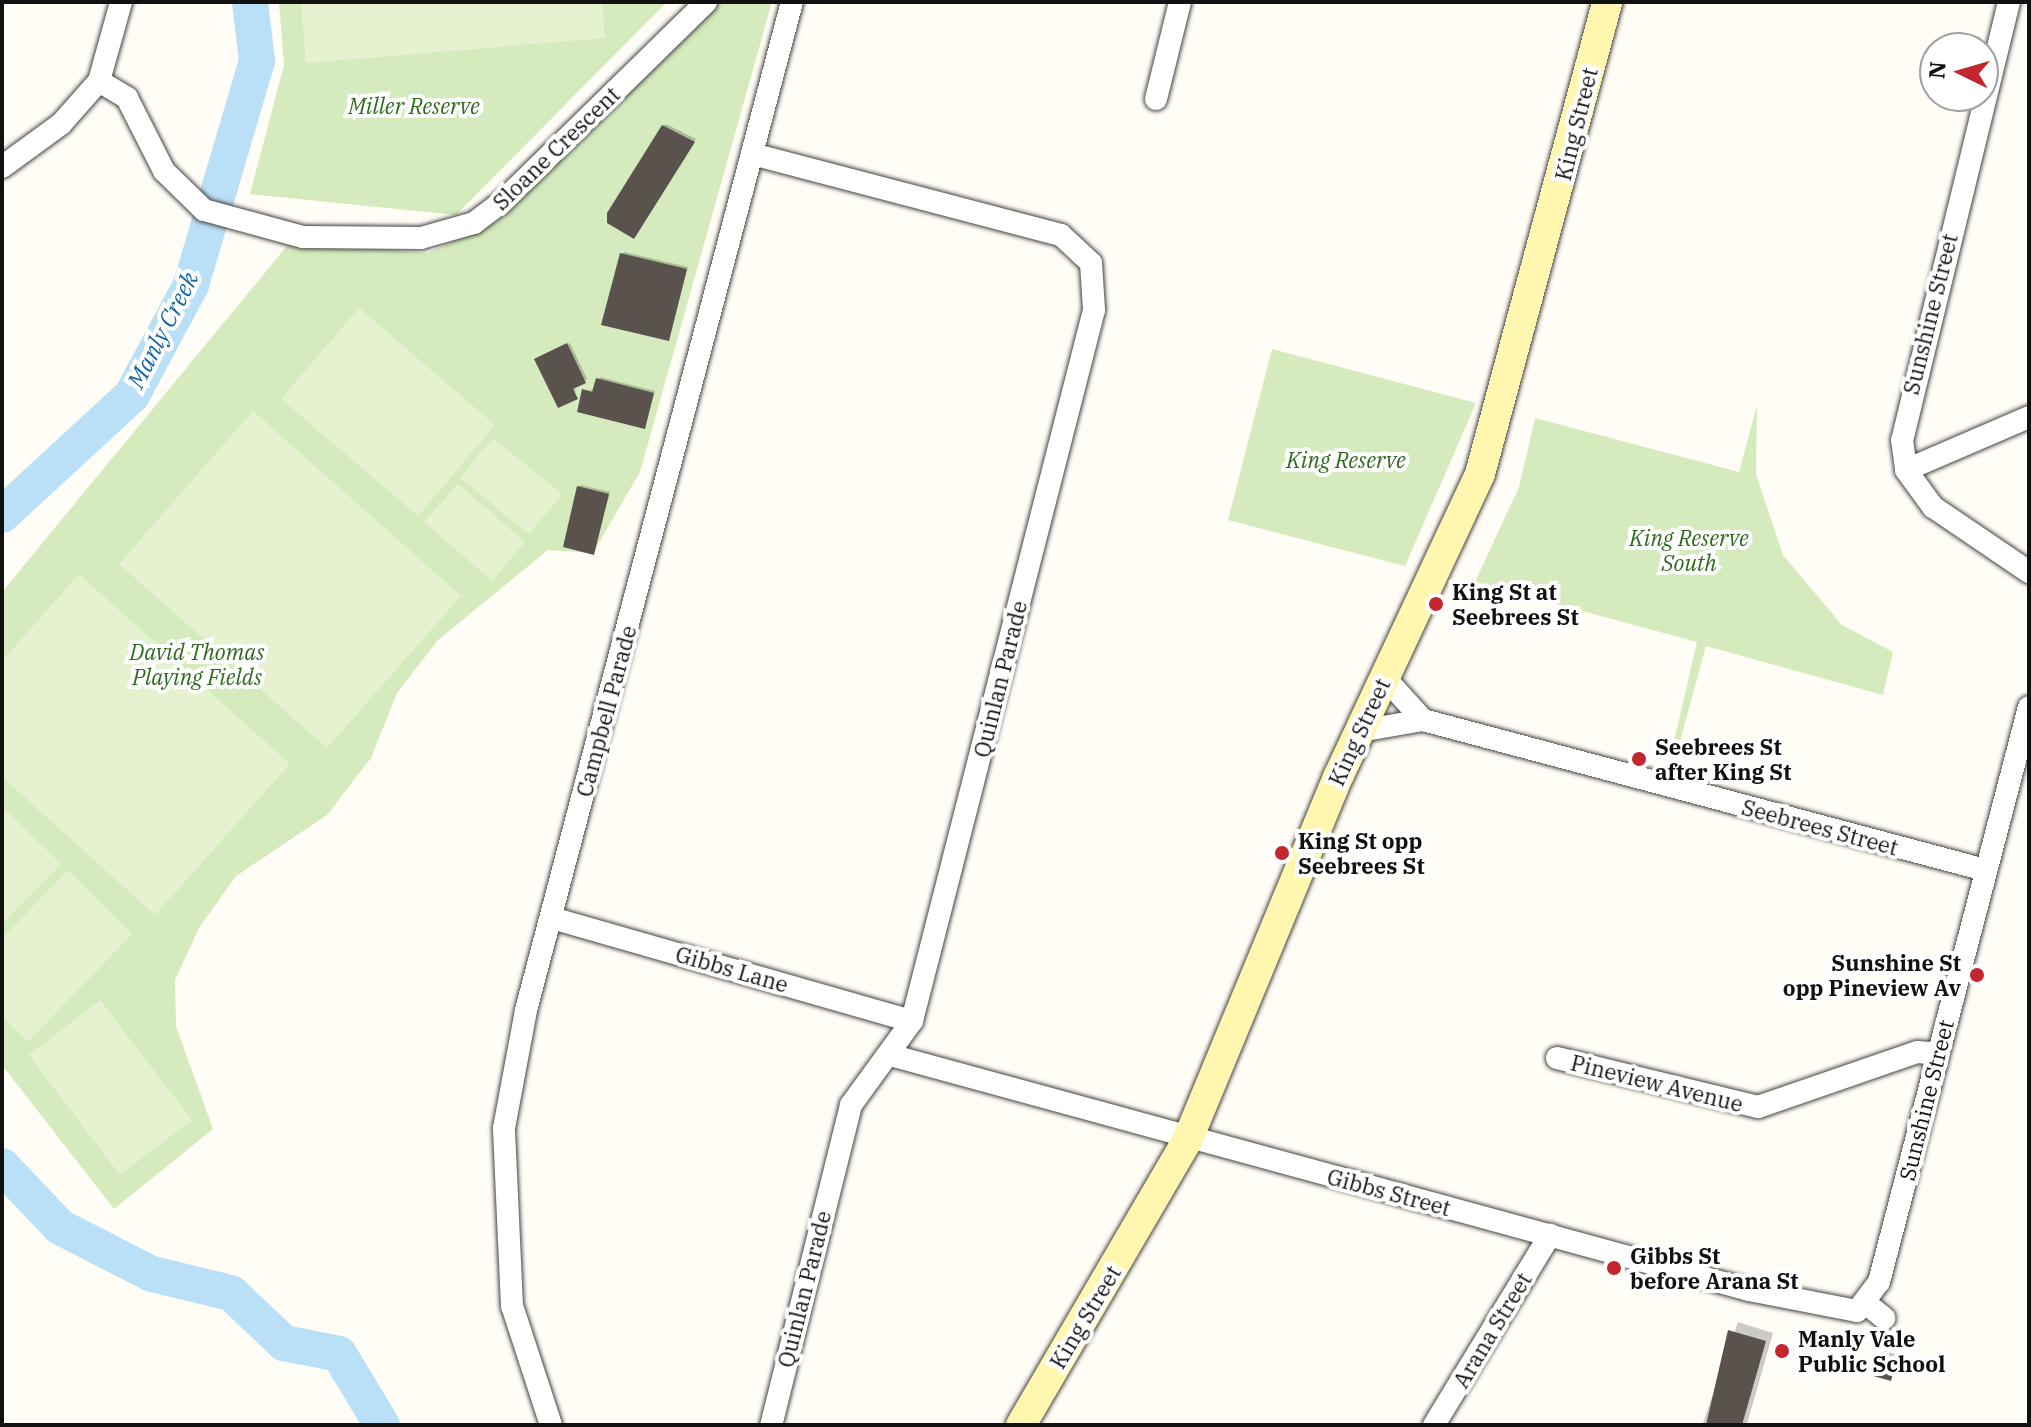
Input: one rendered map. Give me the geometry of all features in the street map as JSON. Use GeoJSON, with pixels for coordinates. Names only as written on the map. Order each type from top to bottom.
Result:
{"type":"FeatureCollection","features":[{"type":"Feature","properties":{"kind":"street"},"geometry":{"type":"LineString","coordinates":[[2,167],[61,124],[99,81],[121,2]]}},
{"type":"Feature","properties":{"kind":"street","name":"Sloane Crescent"},"geometry":{"type":"LineString","coordinates":[[99,81],[127,98],[164,171],[204,210],[234,224],[374,241],[474,223],[706,2]]}},
{"type":"Feature","properties":{"kind":"street","name":"Campbell Parade"},"geometry":{"type":"LineString","coordinates":[[551,1425],[512,1306],[504,1128],[552,918],[792,2]]}},
{"type":"Feature","properties":{"kind":"street"},"geometry":{"type":"LineString","coordinates":[[1156,99],[1180,2]]}},
{"type":"Feature","properties":{"kind":"street","name":"King Street"},"geometry":{"type":"LineString","coordinates":[[1021,1425],[1188,1139],[1360,731],[1496,431],[1607,2]]}},
{"type":"Feature","properties":{"kind":"street","name":"Sunshine Street"},"geometry":{"type":"LineString","coordinates":[[1906,470],[1905,412],[2009,2]]}},
{"type":"Feature","properties":{"kind":"street","name":"Quinlan Parade"},"geometry":{"type":"LineString","coordinates":[[752,154],[1061,235],[1091,263],[1094,310],[912,1021],[851,1105],[771,1425]]}},
{"type":"Feature","properties":{"kind":"street"},"geometry":{"type":"LineString","coordinates":[[2029,417],[1906,470],[1933,507],[2029,572]]}},
{"type":"Feature","properties":{"kind":"street"},"geometry":{"type":"LineString","coordinates":[[1384,677],[1423,720]]}},
{"type":"Feature","properties":{"kind":"street","name":"Sunshine Street"},"geometry":{"type":"LineString","coordinates":[[1876,1311],[1985,870],[2023,759],[2029,707]]}},
{"type":"Feature","properties":{"kind":"street","name":"Seebrees Street"},"geometry":{"type":"LineString","coordinates":[[1360,731],[1423,720],[1985,870]]}},
{"type":"Feature","properties":{"kind":"street","name":"Gibbs Lane"},"geometry":{"type":"LineString","coordinates":[[552,918],[912,1021]]}},
{"type":"Feature","properties":{"kind":"street","name":"Pineview Avenue"},"geometry":{"type":"LineString","coordinates":[[1557,1058],[1758,1107],[1917,1052],[1938,1054]]}},
{"type":"Feature","properties":{"kind":"street","name":"Gibbs Street"},"geometry":{"type":"LineString","coordinates":[[890,1055],[1188,1139],[1834,1312],[1876,1311]]}},
{"type":"Feature","properties":{"kind":"street","name":"Arana Street"},"geometry":{"type":"LineString","coordinates":[[1434,1425],[1550,1235]]}},
{"type":"Feature","properties":{"kind":"green space","name":"Miller Reserve"},"geometry":{"type":"Polygon","coordinates":[[[279,2],[667,2],[456,215],[250,194],[284,65],[279,2]]]}},
{"type":"Feature","properties":{"kind":"green space"},"geometry":{"type":"Polygon","coordinates":[[[301,2],[602,2],[605,38],[306,63],[301,2]]]}},
{"type":"Feature","properties":{"kind":"green space","name":"David Thomas Playing Fields"},"geometry":{"type":"Polygon","coordinates":[[[720,2],[772,2],[640,472],[593,553],[548,550],[438,640],[397,693],[371,758],[327,815],[236,876],[199,928],[175,980],[176,1026],[213,1129],[114,1209],[2,1065],[2,592],[291,241],[428,253],[498,220],[720,2]]]}},
{"type":"Feature","properties":{"kind":"green space"},"geometry":{"type":"Polygon","coordinates":[[[359,308],[495,425],[418,516],[281,399],[359,308]]]}},
{"type":"Feature","properties":{"kind":"green space","name":"King Reserve"},"geometry":{"type":"Polygon","coordinates":[[[1272,349],[1476,403],[1405,566],[1228,520],[1272,349]]]}},
{"type":"Feature","properties":{"kind":"green space","name":"King Reserve South"},"geometry":{"type":"Polygon","coordinates":[[[1757,405],[1756,474],[1783,555],[1842,625],[1893,652],[1883,695],[1706,646],[1676,756],[1671,754],[1697,642],[1475,582],[1519,487],[1535,418],[1739,472],[1757,405]]]}},
{"type":"Feature","properties":{"kind":"green space"},"geometry":{"type":"Polygon","coordinates":[[[253,411],[461,596],[327,748],[119,564],[253,411]]]}},
{"type":"Feature","properties":{"kind":"green space"},"geometry":{"type":"Polygon","coordinates":[[[493,438],[562,494],[529,534],[460,478],[493,438]]]}},
{"type":"Feature","properties":{"kind":"green space"},"geometry":{"type":"Polygon","coordinates":[[[458,484],[525,542],[492,581],[424,522],[458,484]]]}},
{"type":"Feature","properties":{"kind":"green space"},"geometry":{"type":"Polygon","coordinates":[[[79,574],[290,764],[155,915],[2,777],[2,661],[79,574]]]}},
{"type":"Feature","properties":{"kind":"green space"},"geometry":{"type":"Polygon","coordinates":[[[2,806],[61,864],[2,924],[2,806]]]}},
{"type":"Feature","properties":{"kind":"green space"},"geometry":{"type":"Polygon","coordinates":[[[68,870],[132,934],[28,1042],[2,1017],[2,938],[68,870]]]}},
{"type":"Feature","properties":{"kind":"green space"},"geometry":{"type":"Polygon","coordinates":[[[100,1000],[192,1120],[120,1175],[29,1055],[100,1000]]]}},
{"type":"Feature","properties":{"kind":"building"},"geometry":{"type":"Polygon","coordinates":[[[662,125],[695,142],[634,239],[607,223],[607,213],[662,125]]]}},
{"type":"Feature","properties":{"kind":"building"},"geometry":{"type":"Polygon","coordinates":[[[620,253],[687,269],[669,341],[601,325],[620,253]]]}},
{"type":"Feature","properties":{"kind":"building"},"geometry":{"type":"Polygon","coordinates":[[[567,343],[586,383],[573,389],[578,399],[558,408],[534,359],[567,343]]]}},
{"type":"Feature","properties":{"kind":"building"},"geometry":{"type":"Polygon","coordinates":[[[596,378],[654,393],[645,429],[577,412],[582,389],[592,392],[596,378]]]}},
{"type":"Feature","properties":{"kind":"building"},"geometry":{"type":"Polygon","coordinates":[[[577,486],[609,494],[594,555],[563,547],[577,486]]]}},
{"type":"Feature","properties":{"kind":"building"},"geometry":{"type":"Polygon","coordinates":[[[1728,1330],[1766,1341],[1742,1425],[1706,1425],[1728,1330]]]}},
{"type":"Feature","properties":{"kind":"building"},"geometry":{"type":"Polygon","coordinates":[[[1874,1359],[1895,1364],[1891,1381],[1870,1375],[1874,1359]]]}},
{"type":"Feature","properties":{"kind":"waterway","name":"Manly Creek"},"geometry":{"type":"LineString","coordinates":[[2,515],[132,395],[191,285],[257,61],[250,2]]}},
{"type":"Feature","properties":{"kind":"waterway","name":"Manly Creek"},"geometry":{"type":"LineString","coordinates":[[2,1166],[60,1227],[152,1274],[231,1293],[284,1343],[339,1354],[382,1425]]}},
{"type":"Feature","properties":{"kind":"place","name":"King St at Seebrees St"},"geometry":{"type":"Point","coordinates":[1436,604]}},
{"type":"Feature","properties":{"kind":"place","name":"Seebrees St after King St"},"geometry":{"type":"Point","coordinates":[1639,759]}},
{"type":"Feature","properties":{"kind":"place","name":"King St opp Seebrees St"},"geometry":{"type":"Point","coordinates":[1282,853]}},
{"type":"Feature","properties":{"kind":"place","name":"Sunshine St opp Pineview Av"},"geometry":{"type":"Point","coordinates":[1977,975]}},
{"type":"Feature","properties":{"kind":"place","name":"Gibbs St before Arana St"},"geometry":{"type":"Point","coordinates":[1614,1268]}},
{"type":"Feature","properties":{"kind":"place","name":"Manly Vale Public School"},"geometry":{"type":"Point","coordinates":[1782,1351]}}]}
